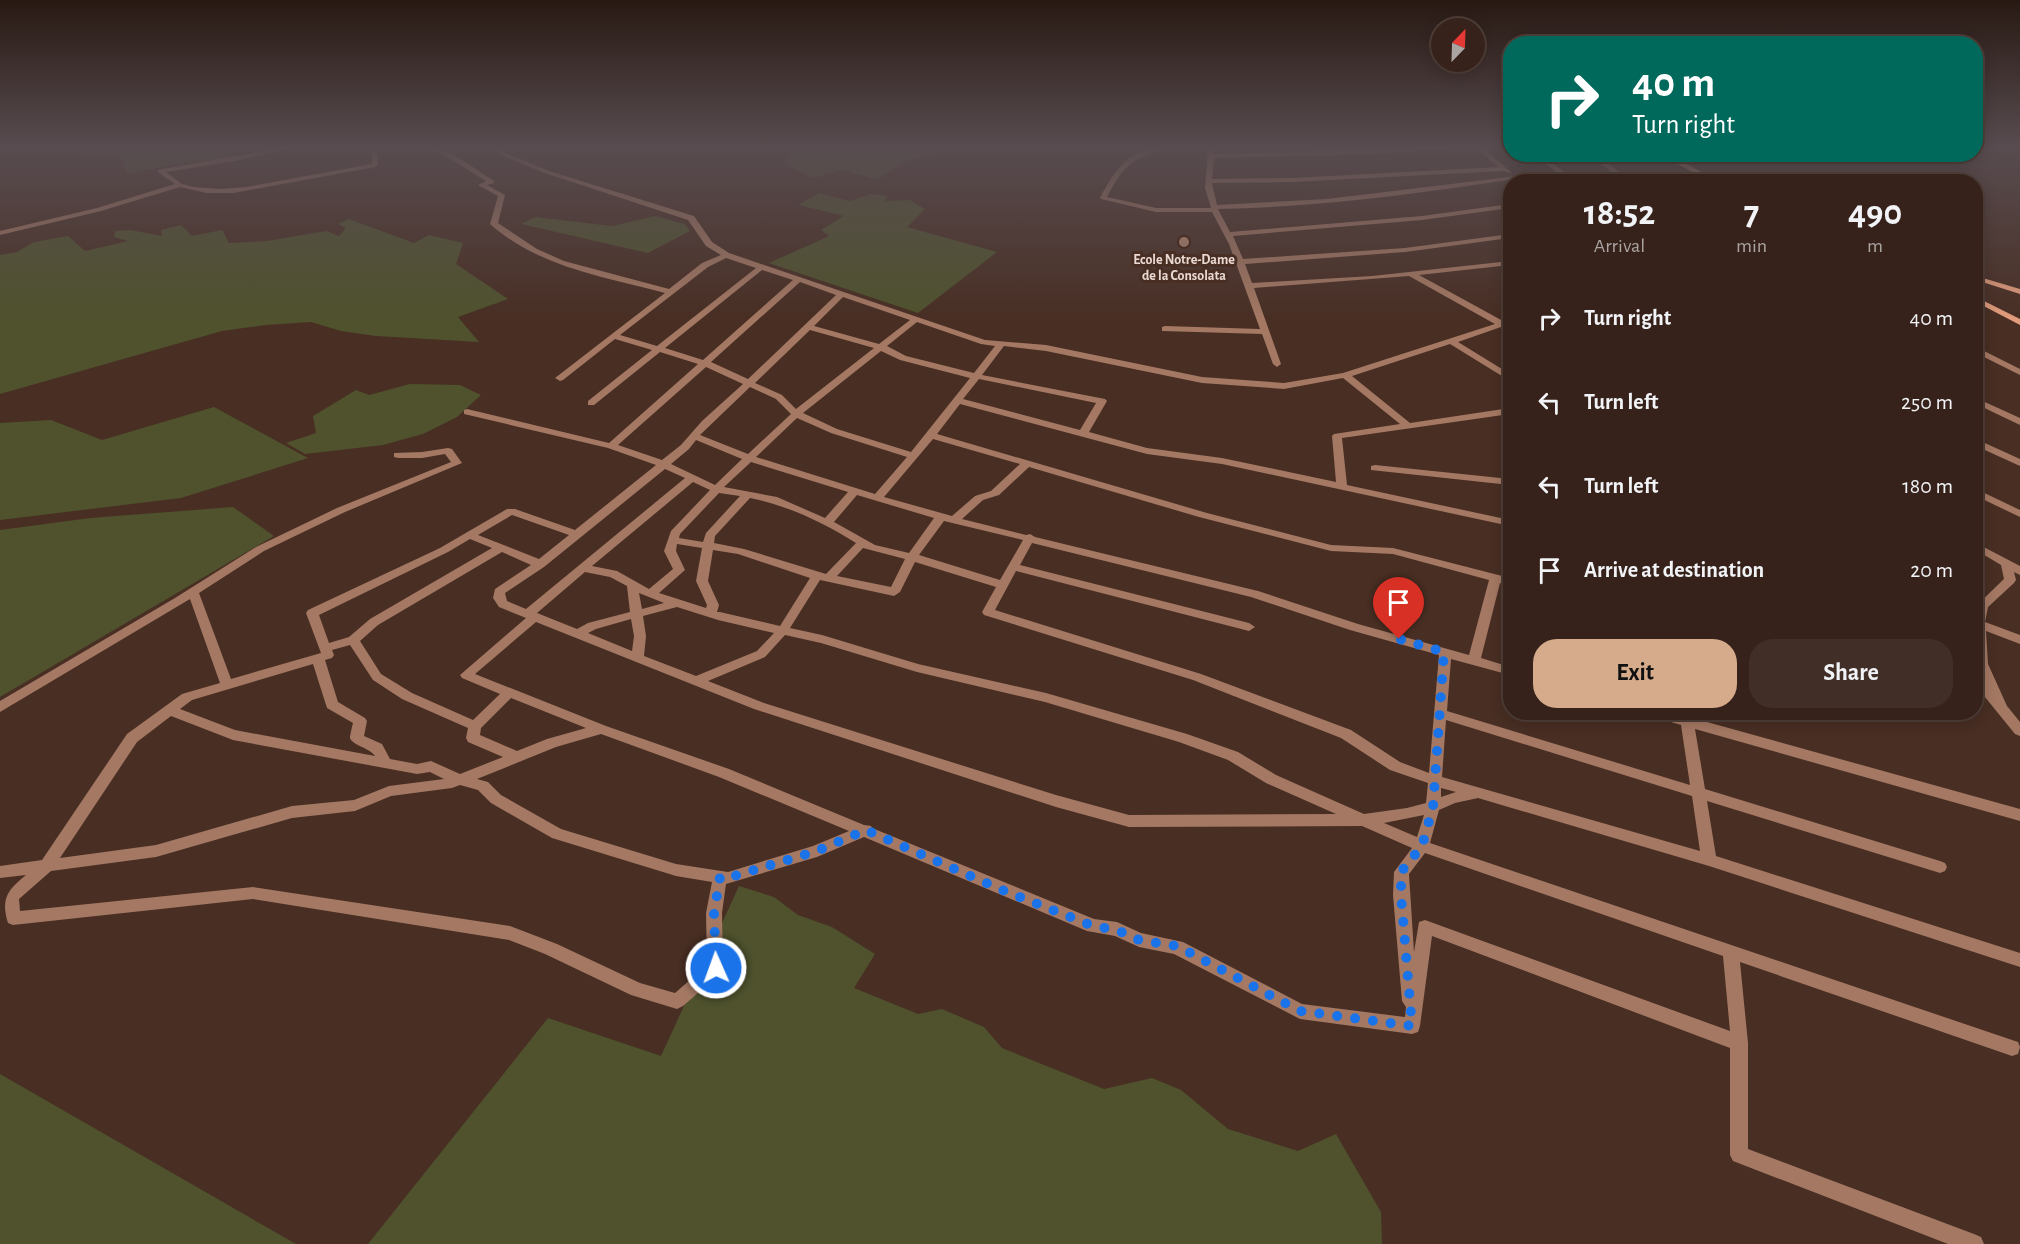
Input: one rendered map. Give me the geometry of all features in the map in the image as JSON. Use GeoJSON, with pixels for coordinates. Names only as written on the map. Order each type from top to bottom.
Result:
{"type":"FeatureCollection","features":[{"type":"Feature","properties":{"kind":"street"},"geometry":{"type":"LineString","coordinates":[[0,233],[119,204]]}},
{"type":"Feature","properties":{"kind":"street"},"geometry":{"type":"LineString","coordinates":[[500,204],[494,224],[534,251],[561,263],[672,292]]}},
{"type":"Feature","properties":{"kind":"street"},"geometry":{"type":"LineString","coordinates":[[647,204],[691,218],[700,226],[703,236],[710,245],[726,255],[984,342],[1046,348],[1202,380],[1284,386],[1345,375],[1503,326]]}},
{"type":"Feature","properties":{"kind":"street"},"geometry":{"type":"LineString","coordinates":[[1130,204],[1156,210],[1298,204]]}},
{"type":"Feature","properties":{"kind":"street"},"geometry":{"type":"LineString","coordinates":[[1213,204],[1219,221],[1229,234],[1250,286],[1277,364]]}},
{"type":"Feature","properties":{"kind":"street"},"geometry":{"type":"LineString","coordinates":[[1229,234],[1422,218],[1503,207]]}},
{"type":"Feature","properties":{"kind":"street"},"geometry":{"type":"LineString","coordinates":[[1240,262],[1405,250],[1503,237]]}},
{"type":"Feature","properties":{"kind":"street"},"geometry":{"type":"LineString","coordinates":[[560,378],[705,265],[726,255]]}},
{"type":"Feature","properties":{"kind":"street"},"geometry":{"type":"LineString","coordinates":[[1250,286],[1411,274],[1503,264]]}},
{"type":"Feature","properties":{"kind":"street"},"geometry":{"type":"LineString","coordinates":[[591,403],[761,267]]}},
{"type":"Feature","properties":{"kind":"street"},"geometry":{"type":"LineString","coordinates":[[1411,274],[1503,322]]}},
{"type":"Feature","properties":{"kind":"street"},"geometry":{"type":"LineString","coordinates":[[611,446],[798,279]]}},
{"type":"Feature","properties":{"kind":"street"},"geometry":{"type":"LineString","coordinates":[[1983,280],[2020,292]]}},
{"type":"Feature","properties":{"kind":"street"},"geometry":{"type":"LineString","coordinates":[[841,294],[705,423],[695,436],[663,464],[540,564],[499,592],[499,598],[503,604],[823,728],[1129,821],[1363,820],[1433,807],[1453,798],[1479,793]]}},
{"type":"Feature","properties":{"kind":"street"},"geometry":{"type":"LineString","coordinates":[[1983,303],[2020,322]]}},
{"type":"Feature","properties":{"kind":"street"},"geometry":{"type":"LineString","coordinates":[[650,594],[679,570],[670,551],[675,534],[716,489],[796,414],[916,320]]}},
{"type":"Feature","properties":{"kind":"street"},"geometry":{"type":"LineString","coordinates":[[808,327],[881,347],[913,360],[978,376],[1102,401],[1083,434]]}},
{"type":"Feature","properties":{"kind":"street"},"geometry":{"type":"LineString","coordinates":[[1165,329],[1265,332]]}},
{"type":"Feature","properties":{"kind":"street"},"geometry":{"type":"LineString","coordinates":[[613,336],[705,363],[779,397],[796,414],[834,431],[913,456]]}},
{"type":"Feature","properties":{"kind":"street"},"geometry":{"type":"LineString","coordinates":[[1450,341],[1503,374]]}},
{"type":"Feature","properties":{"kind":"street"},"geometry":{"type":"LineString","coordinates":[[876,498],[931,435],[1001,344]]}},
{"type":"Feature","properties":{"kind":"street"},"geometry":{"type":"LineString","coordinates":[[1983,353],[2020,372]]}},
{"type":"Feature","properties":{"kind":"street"},"geometry":{"type":"LineString","coordinates":[[2007,364],[2020,363]]}},
{"type":"Feature","properties":{"kind":"street"},"geometry":{"type":"LineString","coordinates":[[1345,375],[1407,425]]}},
{"type":"Feature","properties":{"kind":"street"},"geometry":{"type":"LineString","coordinates":[[956,400],[1147,451],[1222,461],[1503,522]]}},
{"type":"Feature","properties":{"kind":"street"},"geometry":{"type":"LineString","coordinates":[[1983,404],[2020,422]]}},
{"type":"Feature","properties":{"kind":"street"},"geometry":{"type":"LineString","coordinates":[[467,412],[611,446],[663,464],[716,489],[773,500],[827,523],[872,548],[912,557],[1002,585]]}},
{"type":"Feature","properties":{"kind":"street"},"geometry":{"type":"LineString","coordinates":[[1342,488],[1337,436],[1503,412]]}},
{"type":"Feature","properties":{"kind":"street"},"geometry":{"type":"LineString","coordinates":[[931,435],[1203,515],[1331,548],[1393,551],[1503,580]]}},
{"type":"Feature","properties":{"kind":"street"},"geometry":{"type":"LineString","coordinates":[[695,436],[748,458],[854,492],[948,519],[1030,537],[1254,594],[1354,627],[1503,669]]}},
{"type":"Feature","properties":{"kind":"street"},"geometry":{"type":"LineString","coordinates":[[1983,445],[2020,461]]}},
{"type":"Feature","properties":{"kind":"street"},"geometry":{"type":"LineString","coordinates":[[0,707],[193,592],[260,549],[341,510],[457,464],[448,451],[422,455],[398,455]]}},
{"type":"Feature","properties":{"kind":"street"},"geometry":{"type":"LineString","coordinates":[[673,540],[740,551],[823,577],[894,592],[912,557],[948,519],[979,498],[995,493],[1026,464]]}},
{"type":"Feature","properties":{"kind":"street"},"geometry":{"type":"LineString","coordinates":[[1375,468],[1503,481]]}},
{"type":"Feature","properties":{"kind":"street"},"geometry":{"type":"LineString","coordinates":[[692,478],[582,568],[466,675],[601,729],[724,773],[1093,926],[1117,930],[1139,940],[1177,946],[1300,1011],[1412,1026]]}},
{"type":"Feature","properties":{"kind":"street"},"geometry":{"type":"LineString","coordinates":[[827,523],[854,492]]}},
{"type":"Feature","properties":{"kind":"street"},"geometry":{"type":"LineString","coordinates":[[711,614],[713,604],[702,581],[710,535],[747,495]]}},
{"type":"Feature","properties":{"kind":"street"},"geometry":{"type":"LineString","coordinates":[[1983,496],[2020,514]]}},
{"type":"Feature","properties":{"kind":"street"},"geometry":{"type":"LineString","coordinates":[[385,762],[377,748],[357,738],[360,721],[332,705],[312,613],[386,579],[511,511],[576,534]]}},
{"type":"Feature","properties":{"kind":"street"},"geometry":{"type":"LineString","coordinates":[[469,535],[540,564]]}},
{"type":"Feature","properties":{"kind":"street"},"geometry":{"type":"LineString","coordinates":[[1030,537],[988,612],[1197,676],[1346,734],[1395,766],[1434,780],[1709,860],[2020,960]]}},
{"type":"Feature","properties":{"kind":"street"},"geometry":{"type":"LineString","coordinates":[[697,681],[717,670],[763,653],[823,577],[862,543]]}},
{"type":"Feature","properties":{"kind":"street"},"geometry":{"type":"LineString","coordinates":[[501,548],[374,622],[353,640],[227,686],[187,697],[132,738],[46,867],[11,897],[13,918],[253,893],[510,933],[551,949],[637,990],[677,1001],[716,968],[714,913],[720,877]]}},
{"type":"Feature","properties":{"kind":"street"},"geometry":{"type":"LineString","coordinates":[[1983,550],[2020,571]]}},
{"type":"Feature","properties":{"kind":"street"},"geometry":{"type":"LineString","coordinates":[[1983,605],[2010,580],[2006,564]]}},
{"type":"Feature","properties":{"kind":"street"},"geometry":{"type":"LineString","coordinates":[[1013,567],[1249,627]]}},
{"type":"Feature","properties":{"kind":"street"},"geometry":{"type":"LineString","coordinates":[[582,568],[613,574],[650,594],[711,614],[822,639],[916,668],[1046,698],[1182,738],[1233,756],[1271,779],[1422,846],[2012,1048]]}},
{"type":"Feature","properties":{"kind":"street"},"geometry":{"type":"LineString","coordinates":[[1474,661],[1495,578]]}},
{"type":"Feature","properties":{"kind":"street"},"geometry":{"type":"LineString","coordinates":[[632,584],[640,636],[638,658]]}},
{"type":"Feature","properties":{"kind":"street"},"geometry":{"type":"LineString","coordinates":[[193,592],[227,686]]}},
{"type":"Feature","properties":{"kind":"street"},"geometry":{"type":"LineString","coordinates":[[577,634],[592,626],[678,603]]}},
{"type":"Feature","properties":{"kind":"street"},"geometry":{"type":"LineString","coordinates":[[1983,625],[2020,640]]}},
{"type":"Feature","properties":{"kind":"street"},"geometry":{"type":"LineString","coordinates":[[353,640],[377,677],[417,701],[475,726]]}},
{"type":"Feature","properties":{"kind":"street"},"geometry":{"type":"LineString","coordinates":[[1412,1026],[1401,872],[1422,846],[1433,807],[1444,652]]}},
{"type":"Feature","properties":{"kind":"street"},"geometry":{"type":"LineString","coordinates":[[1983,666],[2001,708]]}},
{"type":"Feature","properties":{"kind":"street"},"geometry":{"type":"LineString","coordinates":[[1983,686],[2020,731]]}},
{"type":"Feature","properties":{"kind":"street"},"geometry":{"type":"LineString","coordinates":[[509,692],[475,726],[473,738],[517,757]]}},
{"type":"Feature","properties":{"kind":"street"},"geometry":{"type":"LineString","coordinates":[[170,710],[233,735],[417,769],[431,766],[460,780],[483,786],[496,799],[557,834],[676,870],[728,878],[817,851],[866,830]]}},
{"type":"Feature","properties":{"kind":"street"},"geometry":{"type":"LineString","coordinates":[[1439,713],[1940,867]]}},
{"type":"Feature","properties":{"kind":"street"},"geometry":{"type":"LineString","coordinates":[[1677,720],[2020,815]]}},
{"type":"Feature","properties":{"kind":"street"},"geometry":{"type":"LineString","coordinates":[[1687,723],[1709,860]]}},
{"type":"Feature","properties":{"kind":"street"},"geometry":{"type":"LineString","coordinates":[[0,873],[156,851],[292,812],[355,805],[389,791],[452,783],[517,757],[601,729]]}},
{"type":"Feature","properties":{"kind":"street"},"geometry":{"type":"LineString","coordinates":[[1412,1026],[1425,927],[1739,1043]]}},
{"type":"Feature","properties":{"kind":"street"},"geometry":{"type":"LineString","coordinates":[[1731,952],[1739,1043],[1739,1155],[1974,1244]]}},
{"type":"Feature","properties":{"kind":"green space"},"geometry":{"type":"Polygon","coordinates":[[[917,204],[925,209],[907,227],[997,252],[918,313],[769,263],[829,236],[821,230],[844,216],[798,205],[917,204]]]}},
{"type":"Feature","properties":{"kind":"green space"},"geometry":{"type":"Polygon","coordinates":[[[655,216],[685,224],[690,231],[648,253],[521,224],[535,217],[612,226],[655,216]]]}},
{"type":"Feature","properties":{"kind":"green space"},"geometry":{"type":"Polygon","coordinates":[[[349,219],[414,243],[429,235],[463,243],[456,264],[508,299],[458,317],[479,342],[376,336],[341,331],[311,322],[266,325],[222,331],[0,394],[0,255],[17,252],[34,242],[68,236],[85,251],[128,241],[114,237],[115,231],[130,230],[162,236],[161,230],[181,225],[192,236],[222,230],[229,243],[267,241],[326,231],[339,236],[346,228],[338,224],[349,219]]]}},
{"type":"Feature","properties":{"kind":"green space"},"geometry":{"type":"Polygon","coordinates":[[[410,384],[460,385],[481,395],[457,417],[423,434],[383,445],[305,454],[286,443],[316,433],[313,416],[356,390],[369,395],[410,384]]]}},
{"type":"Feature","properties":{"kind":"green space"},"geometry":{"type":"Polygon","coordinates":[[[214,407],[308,458],[181,498],[0,520],[0,423],[51,420],[102,440],[214,407]]]}},
{"type":"Feature","properties":{"kind":"green space"},"geometry":{"type":"Polygon","coordinates":[[[233,507],[274,536],[0,697],[0,530],[90,518],[233,507]]]}},
{"type":"Feature","properties":{"kind":"green space"},"geometry":{"type":"Polygon","coordinates":[[[739,886],[774,897],[798,915],[832,927],[875,954],[854,988],[918,1014],[942,1009],[984,1027],[1002,1048],[1104,1089],[1152,1078],[1181,1090],[1228,1129],[1298,1151],[1336,1134],[1381,1212],[1382,1244],[368,1244],[548,1018],[661,1056],[739,886]]]}},
{"type":"Feature","properties":{"kind":"green space"},"geometry":{"type":"Polygon","coordinates":[[[0,1074],[296,1244],[0,1244],[0,1074]]]}},
{"type":"Feature","properties":{"kind":"place","name":"Ecole Notre-Dame de la Consolata"},"geometry":{"type":"Point","coordinates":[1184,242]}},
{"type":"Feature","properties":{"kind":"route"},"geometry":{"type":"LineString","coordinates":[[716,968],[714,913],[720,877],[728,878],[817,851],[866,830],[1002,890],[1093,926],[1117,930],[1139,940],[1177,946],[1300,1011],[1412,1026],[1401,872],[1422,846],[1433,807],[1444,652],[1399,639]]}}]}
